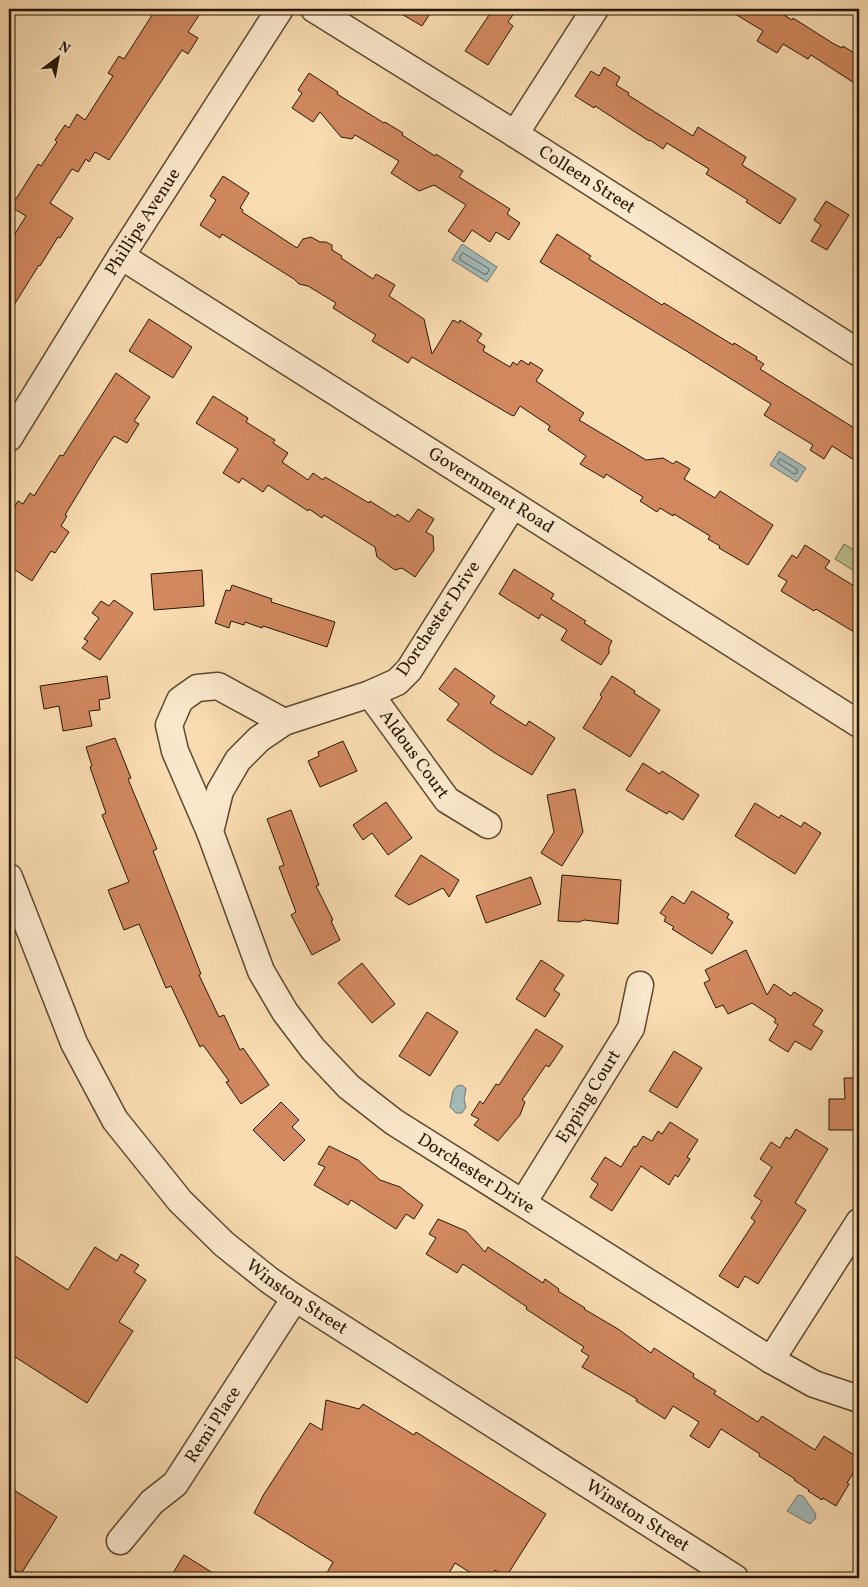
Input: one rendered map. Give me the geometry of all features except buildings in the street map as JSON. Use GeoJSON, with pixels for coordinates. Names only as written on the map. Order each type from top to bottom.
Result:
{"type":"FeatureCollection","features":[{"type":"Feature","properties":{"kind":"street","name":"Phillips Avenue"},"geometry":{"type":"LineString","coordinates":[[9,438],[121,256],[280,9]]}},
{"type":"Feature","properties":{"kind":"street","name":"Colleen Street"},"geometry":{"type":"LineString","coordinates":[[314,9],[515,134],[859,353]]}},
{"type":"Feature","properties":{"kind":"street"},"geometry":{"type":"LineString","coordinates":[[515,134],[596,9]]}},
{"type":"Feature","properties":{"kind":"street","name":"Government Road"},"geometry":{"type":"LineString","coordinates":[[121,256],[859,724]]}},
{"type":"Feature","properties":{"kind":"street","name":"Dorchester Drive"},"geometry":{"type":"LineString","coordinates":[[210,832],[220,790],[238,760],[260,739],[284,722],[370,694],[397,682],[409,670],[513,505]]}},
{"type":"Feature","properties":{"kind":"street","name":"Dorchester Drive"},"geometry":{"type":"LineString","coordinates":[[284,722],[218,686],[197,688],[180,700],[169,725],[176,751],[210,832],[261,971],[285,1012],[313,1049],[349,1087],[394,1122],[771,1360],[814,1384],[859,1399]]}},
{"type":"Feature","properties":{"kind":"street","name":"Aldous Court"},"geometry":{"type":"LineString","coordinates":[[370,694],[447,800],[488,825]]}},
{"type":"Feature","properties":{"kind":"street","name":"Winston Street"},"geometry":{"type":"LineString","coordinates":[[9,877],[74,1043],[115,1120],[180,1201],[224,1244],[295,1298],[735,1578]]}},
{"type":"Feature","properties":{"kind":"street","name":"Epping Court"},"geometry":{"type":"LineString","coordinates":[[523,1203],[631,1028],[640,985]]}},
{"type":"Feature","properties":{"kind":"street"},"geometry":{"type":"LineString","coordinates":[[771,1360],[859,1222]]}},
{"type":"Feature","properties":{"kind":"street","name":"Remi Place"},"geometry":{"type":"LineString","coordinates":[[120,1541],[152,1502],[175,1484],[295,1298]]}},
{"type":"Feature","properties":{"kind":"green space"},"geometry":{"type":"Polygon","coordinates":[[[844,544],[859,553],[859,574],[835,559],[844,544]]]}},
{"type":"Feature","properties":{"kind":"water"},"geometry":{"type":"Polygon","coordinates":[[[462,244],[497,267],[487,282],[452,260],[462,244]]]}},
{"type":"Feature","properties":{"kind":"water"},"geometry":{"type":"Polygon","coordinates":[[[779,451],[806,468],[797,482],[770,465],[779,451]]]}},
{"type":"Feature","properties":{"kind":"water"},"geometry":{"type":"Polygon","coordinates":[[[462,1085],[466,1089],[464,1099],[466,1107],[462,1113],[456,1113],[450,1107],[453,1091],[457,1086],[462,1085]]]}},
{"type":"Feature","properties":{"kind":"water"},"geometry":{"type":"Polygon","coordinates":[[[798,1495],[803,1496],[816,1514],[815,1519],[810,1524],[787,1511],[798,1495]]]}}]}
